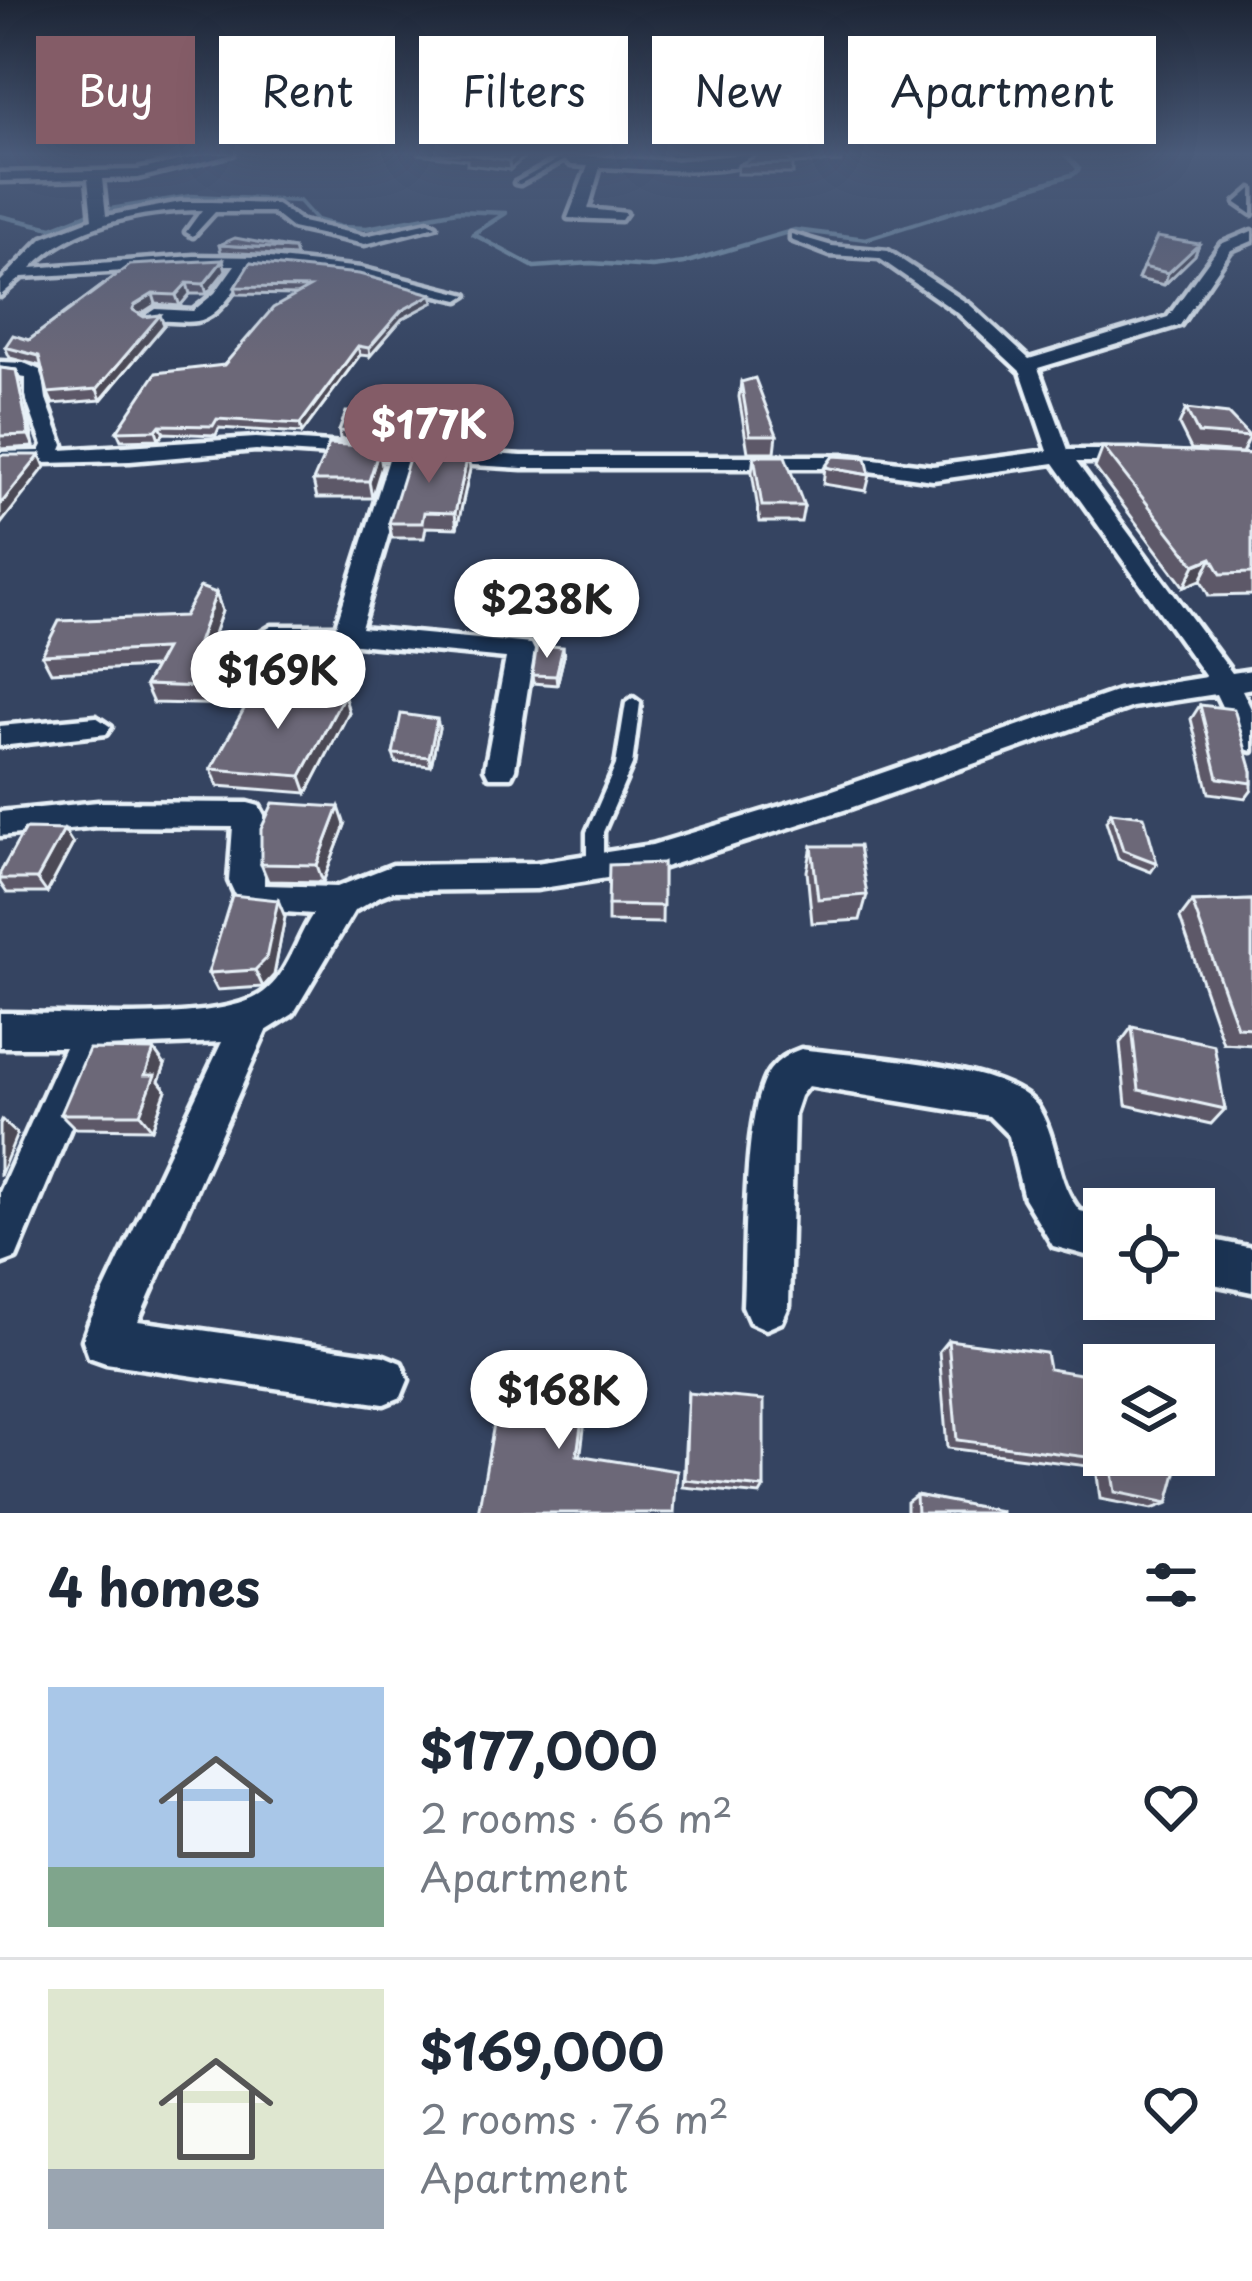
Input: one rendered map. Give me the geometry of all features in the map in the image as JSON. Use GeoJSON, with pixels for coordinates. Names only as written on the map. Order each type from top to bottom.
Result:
{"type":"FeatureCollection","features":[{"type":"Feature","properties":{"kind":"street"},"geometry":{"type":"LineString","coordinates":[[0,291],[47,241],[90,225]]}},
{"type":"Feature","properties":{"kind":"street"},"geometry":{"type":"LineString","coordinates":[[193,232],[199,225]]}},
{"type":"Feature","properties":{"kind":"street"},"geometry":{"type":"LineString","coordinates":[[296,225],[365,241],[429,226]]}},
{"type":"Feature","properties":{"kind":"street"},"geometry":{"type":"LineString","coordinates":[[1025,366],[1174,321],[1226,248],[1252,236]]}},
{"type":"Feature","properties":{"kind":"street"},"geometry":{"type":"LineString","coordinates":[[796,237],[830,250],[871,251],[890,258],[964,309],[1033,374],[1060,456],[1238,680],[1252,742]]}},
{"type":"Feature","properties":{"kind":"street"},"geometry":{"type":"LineString","coordinates":[[18,272],[245,262],[312,264],[459,295]]}},
{"type":"Feature","properties":{"kind":"street"},"geometry":{"type":"LineString","coordinates":[[150,319],[155,314],[197,316],[220,296],[245,262]]}},
{"type":"Feature","properties":{"kind":"street"},"geometry":{"type":"LineString","coordinates":[[0,368],[23,369],[34,375],[36,399],[53,445],[48,455]]}},
{"type":"Feature","properties":{"kind":"street"},"geometry":{"type":"LineString","coordinates":[[0,458],[130,455],[256,444],[522,462],[848,462],[933,472],[1060,456],[1157,456]]}},
{"type":"Feature","properties":{"kind":"street"},"geometry":{"type":"LineString","coordinates":[[346,635],[401,456]]}},
{"type":"Feature","properties":{"kind":"street"},"geometry":{"type":"LineString","coordinates":[[272,634],[346,635],[460,649],[521,650],[500,769]]}},
{"type":"Feature","properties":{"kind":"street"},"geometry":{"type":"LineString","coordinates":[[0,824],[98,814],[248,815],[251,851],[244,878],[254,899],[342,901],[392,878],[536,877],[652,858],[1128,698],[1238,680]]}},
{"type":"Feature","properties":{"kind":"street"},"geometry":{"type":"LineString","coordinates":[[0,736],[96,727]]}},
{"type":"Feature","properties":{"kind":"street"},"geometry":{"type":"LineString","coordinates":[[0,1030],[204,1028],[252,1018],[280,1001],[290,988],[342,901]]}},
{"type":"Feature","properties":{"kind":"street"},"geometry":{"type":"LineString","coordinates":[[252,1018],[106,1340],[384,1380]]}},
{"type":"Feature","properties":{"kind":"street"},"geometry":{"type":"LineString","coordinates":[[0,1242],[92,1030]]}},
{"type":"Feature","properties":{"kind":"street"},"geometry":{"type":"LineString","coordinates":[[766,1306],[774,1114],[783,1085],[802,1066],[1012,1103],[1028,1125],[1046,1201],[1068,1231],[1083,1234]]}},
{"type":"Feature","properties":{"kind":"street"},"geometry":{"type":"LineString","coordinates":[[1215,1262],[1252,1270]]}},
{"type":"Feature","properties":{"kind":"lane"},"geometry":{"type":"LineString","coordinates":[[595,866],[595,832],[625,765],[633,704]]}},
{"type":"Feature","properties":{"kind":"building"},"geometry":{"type":"Polygon","coordinates":[[[1157,237],[1199,244],[1168,273],[1143,267],[1157,237]]]}},
{"type":"Feature","properties":{"kind":"building"},"geometry":{"type":"Polygon","coordinates":[[[235,238],[294,249],[219,245],[235,238]]]}},
{"type":"Feature","properties":{"kind":"building"},"geometry":{"type":"Polygon","coordinates":[[[223,260],[204,284],[187,283],[176,295],[153,294],[135,305],[133,310],[144,317],[160,315],[97,389],[48,393],[39,356],[5,347],[13,335],[29,340],[130,265],[223,260]]]}},
{"type":"Feature","properties":{"kind":"building"},"geometry":{"type":"Polygon","coordinates":[[[250,263],[359,274],[432,294],[401,311],[369,348],[358,346],[300,424],[217,419],[213,426],[160,425],[156,430],[117,431],[156,373],[224,365],[273,308],[309,288],[235,287],[250,263]]]}},
{"type":"Feature","properties":{"kind":"building"},"geometry":{"type":"Polygon","coordinates":[[[0,368],[16,370],[29,435],[0,436],[0,368]]]}},
{"type":"Feature","properties":{"kind":"building"},"geometry":{"type":"Polygon","coordinates":[[[755,378],[777,435],[750,435],[741,382],[755,378]]]}},
{"type":"Feature","properties":{"kind":"building"},"geometry":{"type":"Polygon","coordinates":[[[1186,409],[1228,414],[1250,437],[1198,433],[1186,409]]]}},
{"type":"Feature","properties":{"kind":"building"},"geometry":{"type":"Polygon","coordinates":[[[346,412],[386,414],[377,434],[339,431],[346,412]]]}},
{"type":"Feature","properties":{"kind":"building"},"geometry":{"type":"Polygon","coordinates":[[[329,444],[379,450],[369,481],[313,481],[329,444]]]}},
{"type":"Feature","properties":{"kind":"building"},"geometry":{"type":"Polygon","coordinates":[[[1103,447],[1252,454],[1252,573],[1221,574],[1212,558],[1195,565],[1103,447]]]}},
{"type":"Feature","properties":{"kind":"building"},"geometry":{"type":"Polygon","coordinates":[[[411,452],[468,455],[455,513],[424,512],[422,523],[389,523],[411,452]]]}},
{"type":"Feature","properties":{"kind":"building"},"geometry":{"type":"Polygon","coordinates":[[[0,455],[40,455],[0,505],[0,455]]]}},
{"type":"Feature","properties":{"kind":"building"},"geometry":{"type":"Polygon","coordinates":[[[754,456],[785,456],[804,506],[762,506],[754,456]]]}},
{"type":"Feature","properties":{"kind":"building"},"geometry":{"type":"Polygon","coordinates":[[[833,456],[866,458],[870,475],[825,467],[833,456]]]}},
{"type":"Feature","properties":{"kind":"building"},"geometry":{"type":"Polygon","coordinates":[[[200,587],[216,593],[195,651],[249,652],[232,688],[145,685],[165,649],[42,655],[59,621],[184,616],[200,587]]]}},
{"type":"Feature","properties":{"kind":"building"},"geometry":{"type":"Polygon","coordinates":[[[537,645],[563,647],[556,676],[532,675],[537,645]]]}},
{"type":"Feature","properties":{"kind":"building"},"geometry":{"type":"Polygon","coordinates":[[[255,689],[344,695],[301,776],[211,769],[255,689]]]}},
{"type":"Feature","properties":{"kind":"building"},"geometry":{"type":"Polygon","coordinates":[[[1200,705],[1234,709],[1252,783],[1218,778],[1200,705]]]}},
{"type":"Feature","properties":{"kind":"building"},"geometry":{"type":"Polygon","coordinates":[[[401,714],[437,719],[429,757],[393,754],[401,714]]]}},
{"type":"Feature","properties":{"kind":"building"},"geometry":{"type":"Polygon","coordinates":[[[273,803],[339,807],[317,865],[261,864],[261,829],[273,803]]]}},
{"type":"Feature","properties":{"kind":"building"},"geometry":{"type":"Polygon","coordinates":[[[1111,812],[1144,816],[1157,863],[1123,850],[1111,812]]]}},
{"type":"Feature","properties":{"kind":"building"},"geometry":{"type":"Polygon","coordinates":[[[25,829],[64,830],[37,879],[0,879],[0,873],[25,829]]]}},
{"type":"Feature","properties":{"kind":"building"},"geometry":{"type":"Polygon","coordinates":[[[812,846],[859,846],[867,895],[818,899],[812,846]]]}},
{"type":"Feature","properties":{"kind":"building"},"geometry":{"type":"Polygon","coordinates":[[[663,863],[663,906],[608,905],[609,865],[663,863]]]}},
{"type":"Feature","properties":{"kind":"building"},"geometry":{"type":"Polygon","coordinates":[[[232,895],[278,900],[266,959],[255,970],[208,973],[232,895]]]}},
{"type":"Feature","properties":{"kind":"building"},"geometry":{"type":"Polygon","coordinates":[[[1252,900],[1252,1028],[1237,1027],[1192,902],[1252,900]]]}},
{"type":"Feature","properties":{"kind":"building"},"geometry":{"type":"Polygon","coordinates":[[[1132,1027],[1214,1045],[1225,1109],[1139,1090],[1132,1027]]]}},
{"type":"Feature","properties":{"kind":"building"},"geometry":{"type":"Polygon","coordinates":[[[89,1049],[154,1050],[145,1075],[155,1075],[140,1114],[61,1114],[89,1049]]]}},
{"type":"Feature","properties":{"kind":"building"},"geometry":{"type":"Polygon","coordinates":[[[948,1340],[1046,1353],[1049,1369],[1083,1375],[1083,1456],[957,1440],[948,1340]]]}},
{"type":"Feature","properties":{"kind":"building"},"geometry":{"type":"Polygon","coordinates":[[[506,1357],[589,1368],[577,1455],[677,1471],[674,1513],[478,1513],[506,1357]]]}},
{"type":"Feature","properties":{"kind":"building"},"geometry":{"type":"Polygon","coordinates":[[[688,1393],[764,1400],[764,1488],[685,1480],[688,1393]]]}},
{"type":"Feature","properties":{"kind":"building"},"geometry":{"type":"Polygon","coordinates":[[[1112,1476],[1175,1476],[1168,1503],[1115,1492],[1112,1476]]]}},
{"type":"Feature","properties":{"kind":"building"},"geometry":{"type":"Polygon","coordinates":[[[916,1495],[1001,1511],[1001,1513],[917,1513],[916,1495]]]}},
{"type":"Feature","properties":{"kind":"waterway"},"geometry":{"type":"LineString","coordinates":[[37,225],[60,225]]}},
{"type":"Feature","properties":{"kind":"waterway"},"geometry":{"type":"LineString","coordinates":[[332,225],[385,225]]}},
{"type":"Feature","properties":{"kind":"waterway"},"geometry":{"type":"LineString","coordinates":[[488,225],[473,234],[534,267],[591,263],[652,267],[684,263],[795,230],[866,239],[912,225]]}}]}
